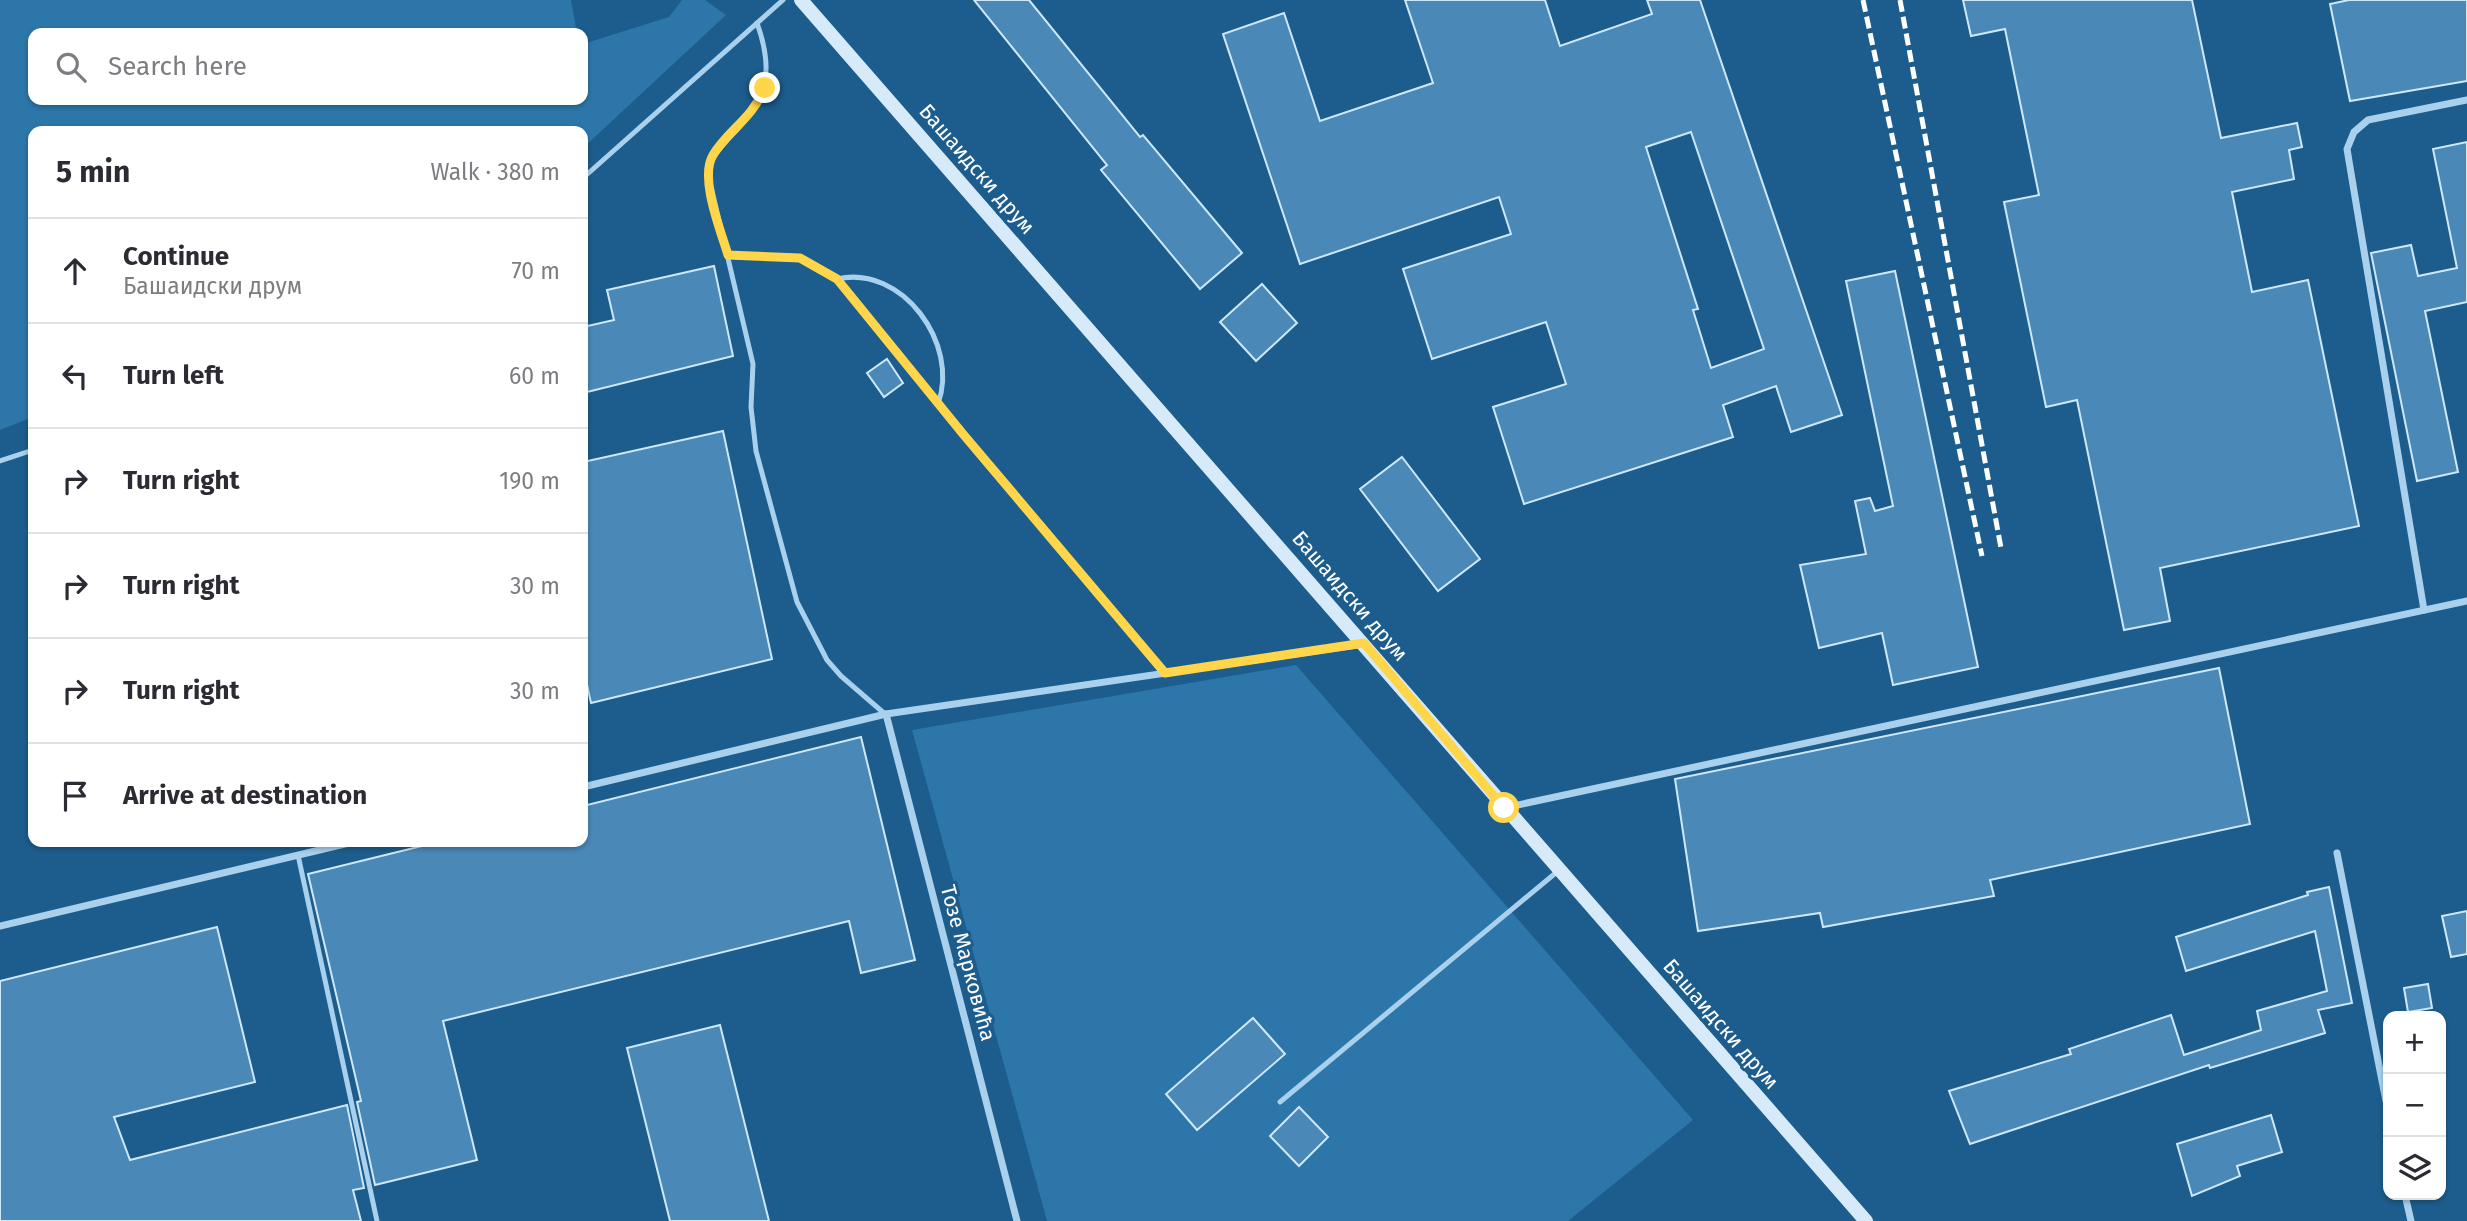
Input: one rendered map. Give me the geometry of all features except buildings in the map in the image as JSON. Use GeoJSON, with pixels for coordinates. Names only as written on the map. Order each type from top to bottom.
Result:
{"type":"FeatureCollection","features":[{"type":"Feature","properties":{"kind":"street","name":"Башаидски друм"},"geometry":{"type":"LineString","coordinates":[[801,0],[1866,1221]]}},
{"type":"Feature","properties":{"kind":"street"},"geometry":{"type":"LineString","coordinates":[[2424,610],[2347,149],[2354,132],[2368,120],[2467,100]]}},
{"type":"Feature","properties":{"kind":"street"},"geometry":{"type":"LineString","coordinates":[[1504,808],[2467,601]]}},
{"type":"Feature","properties":{"kind":"street"},"geometry":{"type":"LineString","coordinates":[[588,786],[886,714],[1364,643]]}},
{"type":"Feature","properties":{"kind":"street","name":"Тозе Марковића"},"geometry":{"type":"LineString","coordinates":[[886,714],[1017,1221]]}},
{"type":"Feature","properties":{"kind":"street"},"geometry":{"type":"LineString","coordinates":[[0,926],[332,847]]}},
{"type":"Feature","properties":{"kind":"street"},"geometry":{"type":"LineString","coordinates":[[2337,853],[2383,1086]]}},
{"type":"Feature","properties":{"kind":"street"},"geometry":{"type":"LineString","coordinates":[[2406,1200],[2411,1221]]}},
{"type":"Feature","properties":{"kind":"lane"},"geometry":{"type":"LineString","coordinates":[[588,174],[783,0]]}},
{"type":"Feature","properties":{"kind":"lane"},"geometry":{"type":"LineString","coordinates":[[758,23],[765,48],[765,88],[752,114],[713,156],[708,174],[753,364],[751,407],[756,451],[797,602],[827,660],[841,676],[886,714]]}},
{"type":"Feature","properties":{"kind":"lane"},"geometry":{"type":"LineString","coordinates":[[728,255],[800,258],[837,279],[938,404],[1165,673]]}},
{"type":"Feature","properties":{"kind":"lane"},"geometry":{"type":"LineString","coordinates":[[837,279],[870,278],[901,293],[924,316],[936,344],[942,373],[938,404]]}},
{"type":"Feature","properties":{"kind":"lane"},"geometry":{"type":"LineString","coordinates":[[0,461],[28,452]]}},
{"type":"Feature","properties":{"kind":"lane"},"geometry":{"type":"LineString","coordinates":[[298,855],[377,1221]]}},
{"type":"Feature","properties":{"kind":"lane"},"geometry":{"type":"LineString","coordinates":[[1280,1102],[1558,871]]}},
{"type":"Feature","properties":{"kind":"shaded area"},"geometry":{"type":"Polygon","coordinates":[[[0,0],[571,0],[576,28],[28,28],[28,105],[588,105],[588,42],[669,17],[682,0],[705,0],[726,15],[588,143],[588,126],[28,126],[28,419],[0,430],[0,0]]]}},
{"type":"Feature","properties":{"kind":"shaded area"},"geometry":{"type":"Polygon","coordinates":[[[1296,665],[1693,1120],[1568,1221],[1047,1221],[912,730],[1296,665]]]}},
{"type":"Feature","properties":{"kind":"railway"},"geometry":{"type":"LineString","coordinates":[[1863,0],[1982,556]]}},
{"type":"Feature","properties":{"kind":"railway"},"geometry":{"type":"LineString","coordinates":[[1900,0],[2001,548]]}},
{"type":"Feature","properties":{"kind":"route"},"geometry":{"type":"LineString","coordinates":[[765,88],[752,114],[713,156],[709,166],[708,181],[728,255],[800,258],[837,279],[963,434],[1165,673],[1364,643],[1504,808]]}}]}
